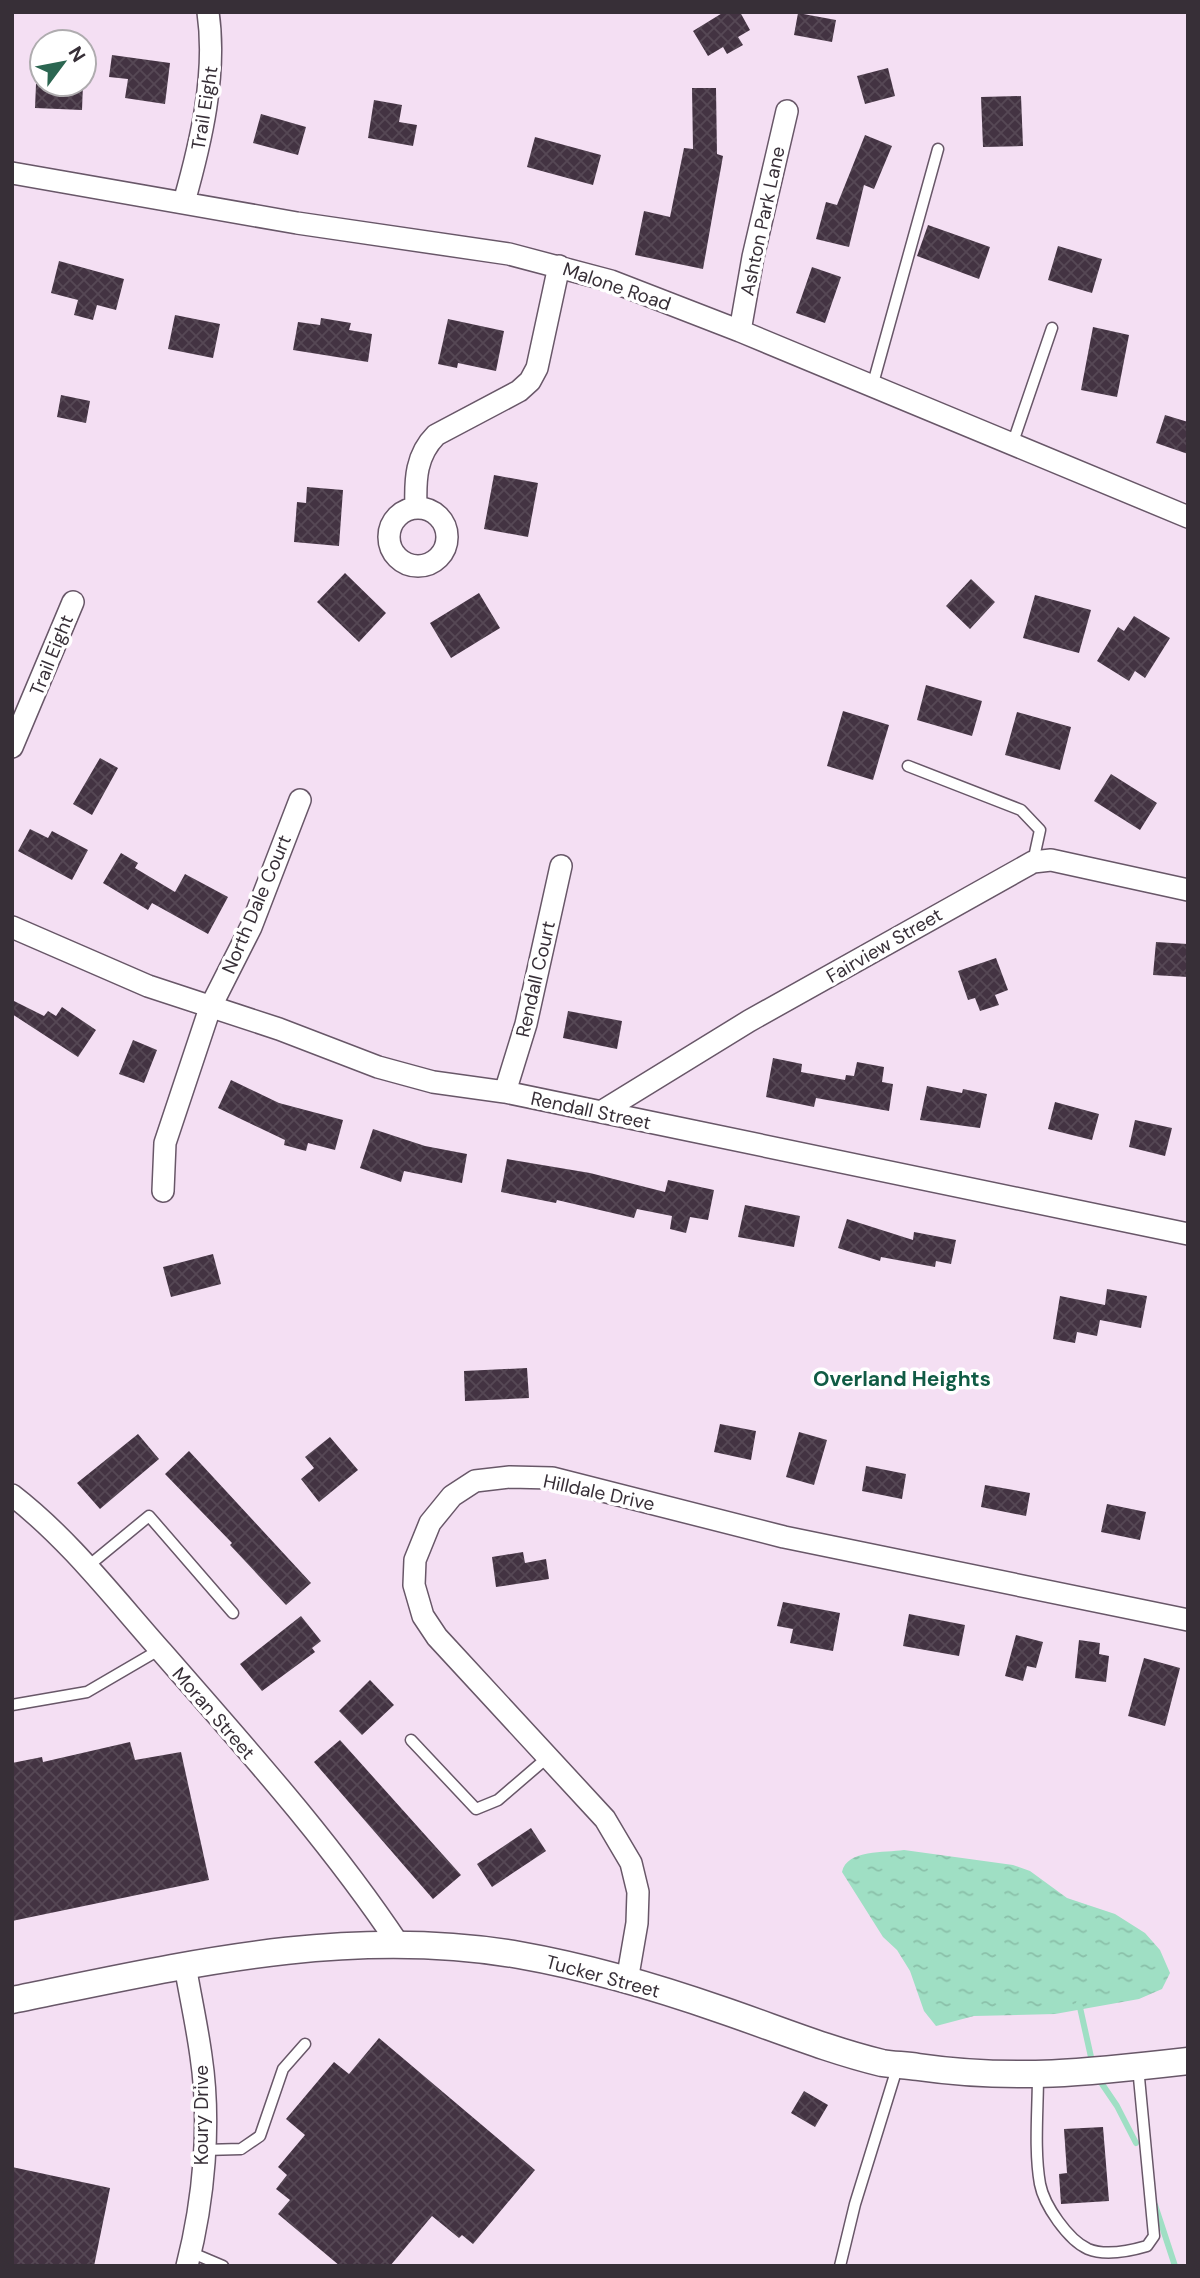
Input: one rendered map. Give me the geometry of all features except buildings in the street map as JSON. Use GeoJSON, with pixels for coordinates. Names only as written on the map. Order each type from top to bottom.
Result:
{"type":"FeatureCollection","features":[{"type":"Feature","properties":{"kind":"street","name":"Trail Eight"},"geometry":{"type":"LineString","coordinates":[[184,202],[194,168],[211,64],[208,12]]}},
{"type":"Feature","properties":{"kind":"street","name":"Ashton Park Lane"},"geometry":{"type":"LineString","coordinates":[[740,331],[787,111]]}},
{"type":"Feature","properties":{"kind":"street","name":"Malone Road"},"geometry":{"type":"LineString","coordinates":[[12,173],[296,223],[509,254],[559,266],[642,292],[740,331],[1188,517]]}},
{"type":"Feature","properties":{"kind":"street"},"geometry":{"type":"LineString","coordinates":[[416,507],[415,477],[427,444],[436,435],[519,391],[530,381],[537,368],[559,266]]}},
{"type":"Feature","properties":{"kind":"street","name":"Trail Eight"},"geometry":{"type":"LineString","coordinates":[[12,747],[73,602]]}},
{"type":"Feature","properties":{"kind":"street","name":"North Dale Court"},"geometry":{"type":"LineString","coordinates":[[163,1191],[165,1143],[210,1008],[251,927],[300,800]]}},
{"type":"Feature","properties":{"kind":"street"},"geometry":{"type":"LineString","coordinates":[[1032,862],[1051,860],[1188,890]]}},
{"type":"Feature","properties":{"kind":"street","name":"Fairview Street"},"geometry":{"type":"LineString","coordinates":[[601,1112],[749,1021],[1032,862]]}},
{"type":"Feature","properties":{"kind":"street","name":"Rendall Court"},"geometry":{"type":"LineString","coordinates":[[505,1092],[526,1024],[561,866]]}},
{"type":"Feature","properties":{"kind":"street","name":"Rendall Street"},"geometry":{"type":"LineString","coordinates":[[12,927],[148,986],[279,1029],[378,1067],[433,1082],[505,1092],[1188,1234]]}},
{"type":"Feature","properties":{"kind":"street","name":"Hilldale Drive"},"geometry":{"type":"LineString","coordinates":[[627,1981],[638,1892],[631,1863],[604,1819],[437,1637],[423,1616],[414,1585],[415,1560],[430,1523],[452,1496],[475,1481],[510,1477],[552,1478],[784,1537],[1188,1620]]}},
{"type":"Feature","properties":{"kind":"street","name":"Moran Street"},"geometry":{"type":"LineString","coordinates":[[12,1494],[33,1511],[86,1567],[304,1818],[367,1897],[399,1945]]}},
{"type":"Feature","properties":{"kind":"street","name":"Tucker Street"},"geometry":{"type":"LineString","coordinates":[[12,2000],[280,1949],[399,1945],[517,1954],[627,1981],[720,2009],[838,2050],[898,2065],[959,2074],[1038,2075],[1188,2061]]}},
{"type":"Feature","properties":{"kind":"street","name":"Koury Drive"},"geometry":{"type":"LineString","coordinates":[[185,1965],[201,2057],[205,2114],[189,2259]]}},
{"type":"Feature","properties":{"kind":"lane"},"geometry":{"type":"LineString","coordinates":[[872,387],[938,149]]}},
{"type":"Feature","properties":{"kind":"lane"},"geometry":{"type":"LineString","coordinates":[[1012,445],[1052,328]]}},
{"type":"Feature","properties":{"kind":"lane"},"geometry":{"type":"LineString","coordinates":[[908,766],[1021,810],[1040,830],[1032,862]]}},
{"type":"Feature","properties":{"kind":"lane"},"geometry":{"type":"LineString","coordinates":[[86,1567],[149,1516],[233,1613]]}},
{"type":"Feature","properties":{"kind":"lane"},"geometry":{"type":"LineString","coordinates":[[12,1704],[87,1692],[159,1650]]}},
{"type":"Feature","properties":{"kind":"lane"},"geometry":{"type":"LineString","coordinates":[[411,1740],[476,1809],[498,1800],[548,1757]]}},
{"type":"Feature","properties":{"kind":"lane"},"geometry":{"type":"LineString","coordinates":[[203,2150],[242,2149],[260,2136],[283,2069],[305,2044]]}},
{"type":"Feature","properties":{"kind":"lane"},"geometry":{"type":"LineString","coordinates":[[840,2266],[855,2204],[898,2065]]}},
{"type":"Feature","properties":{"kind":"lane"},"geometry":{"type":"LineString","coordinates":[[1038,2075],[1040,2183],[1046,2203],[1064,2228],[1088,2249],[1125,2252],[1147,2246],[1154,2236],[1138,2067]]}},
{"type":"Feature","properties":{"kind":"lane"},"geometry":{"type":"LineString","coordinates":[[189,2259],[223,2266]]}},
{"type":"Feature","properties":{"kind":"water"},"geometry":{"type":"Polygon","coordinates":[[[904,1850],[1013,1865],[1030,1871],[1067,1898],[1115,1914],[1145,1933],[1160,1950],[1170,1973],[1162,1989],[1139,1999],[1055,2014],[974,2016],[936,2026],[924,2011],[910,1971],[897,1950],[883,1937],[842,1872],[851,1859],[859,1856],[904,1850]]]}},
{"type":"Feature","properties":{"kind":"waterway"},"geometry":{"type":"LineString","coordinates":[[1079,2003],[1091,2057]]}},
{"type":"Feature","properties":{"kind":"waterway"},"geometry":{"type":"LineString","coordinates":[[1100,2081],[1117,2106],[1136,2143]]}},
{"type":"Feature","properties":{"kind":"waterway"},"geometry":{"type":"LineString","coordinates":[[1155,2205],[1175,2266]]}},
{"type":"Feature","properties":{"kind":"district","name":"Overland Heights"},"geometry":{"type":"Point","coordinates":[902,1379]}}]}
